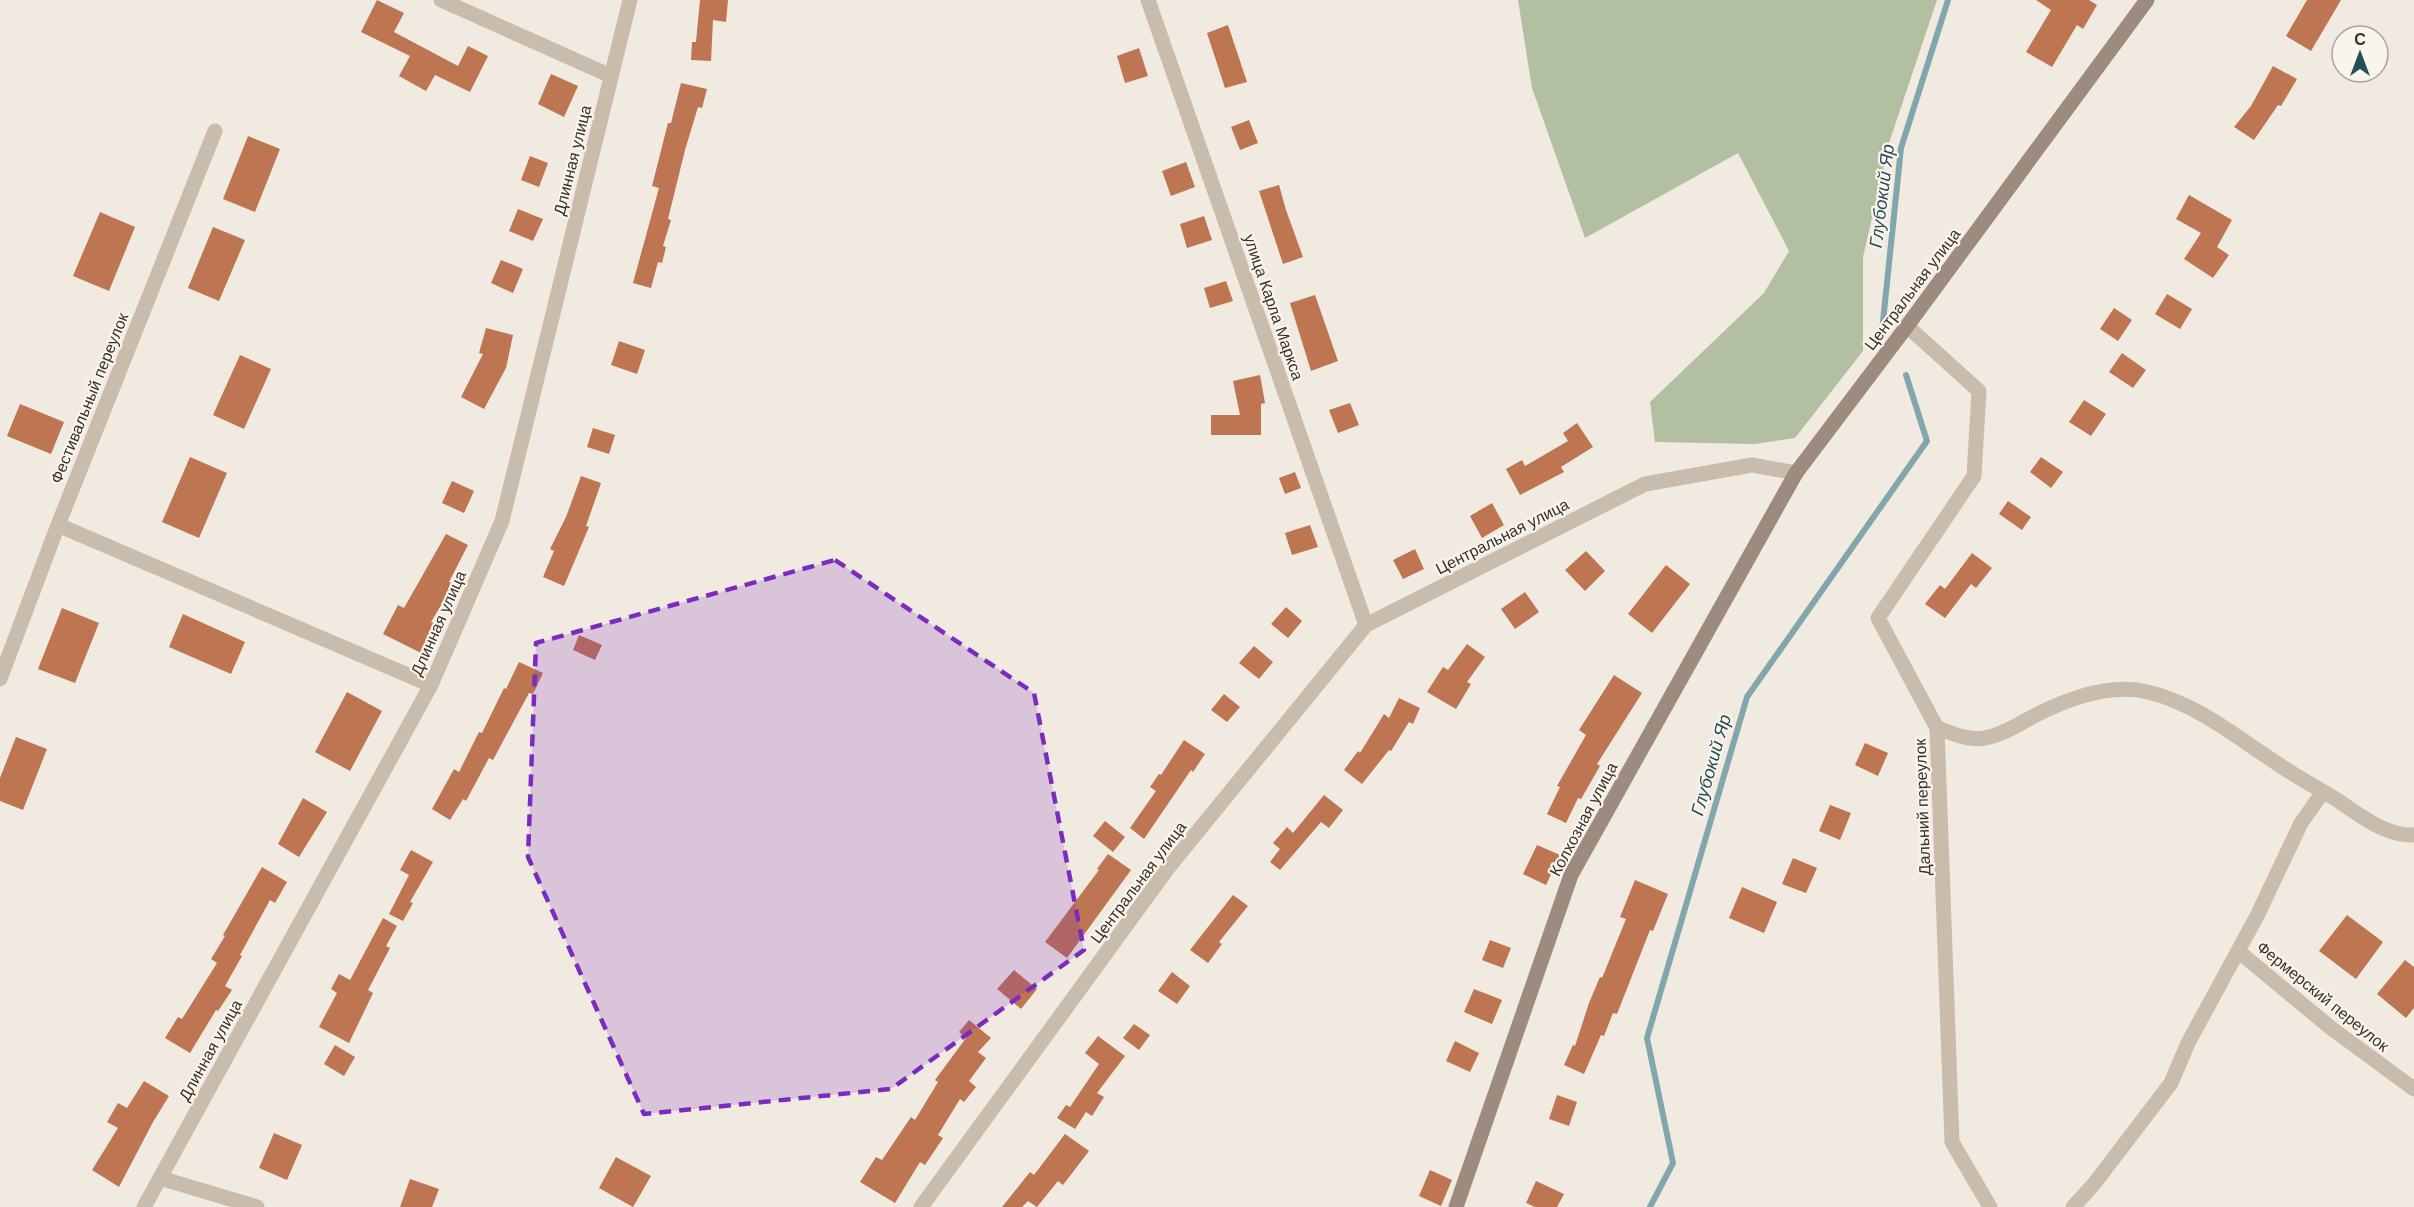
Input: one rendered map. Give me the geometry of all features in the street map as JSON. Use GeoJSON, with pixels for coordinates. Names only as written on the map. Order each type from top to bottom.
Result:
{"type":"FeatureCollection","features":[{"type":"Feature","properties":{"kind":"street"},"geometry":{"type":"LineString","coordinates":[[441,0],[611,76]]}},
{"type":"Feature","properties":{"kind":"street","name":"Длинная улица"},"geometry":{"type":"LineString","coordinates":[[144,1207],[431,685],[502,521],[630,0]]}},
{"type":"Feature","properties":{"kind":"street","name":"улица Карла Маркса"},"geometry":{"type":"LineString","coordinates":[[1148,0],[1366,626]]}},
{"type":"Feature","properties":{"kind":"street","name":"Центральная улица"},"geometry":{"type":"LineString","coordinates":[[921,1207],[1168,868],[1366,626],[1645,484],[1752,465],[1796,473],[1907,327],[2147,0]]}},
{"type":"Feature","properties":{"kind":"street","name":"Фестивальный переулок"},"geometry":{"type":"LineString","coordinates":[[0,679],[58,525],[215,131]]}},
{"type":"Feature","properties":{"kind":"street","name":"Дальний переулок"},"geometry":{"type":"LineString","coordinates":[[1907,327],[1979,391],[1974,476],[1878,618],[1937,728],[1952,1142],[1990,1207]]}},
{"type":"Feature","properties":{"kind":"street","name":"Колхозная улица"},"geometry":{"type":"LineString","coordinates":[[1456,1207],[1570,875],[1796,473]]}},
{"type":"Feature","properties":{"kind":"street"},"geometry":{"type":"LineString","coordinates":[[58,525],[431,685]]}},
{"type":"Feature","properties":{"kind":"street"},"geometry":{"type":"LineString","coordinates":[[1937,728],[1958,737],[1984,738],[1998,735],[2052,707],[2081,698],[2113,690],[2147,692],[2178,702],[2220,725],[2379,827],[2405,835],[2414,835]]}},
{"type":"Feature","properties":{"kind":"street"},"geometry":{"type":"LineString","coordinates":[[2073,1207],[2094,1184],[2171,1083],[2188,1042],[2257,916],[2301,823],[2323,792]]}},
{"type":"Feature","properties":{"kind":"street","name":"Фермерский переулок"},"geometry":{"type":"LineString","coordinates":[[2238,951],[2331,1028],[2414,1089]]}},
{"type":"Feature","properties":{"kind":"street"},"geometry":{"type":"LineString","coordinates":[[160,1178],[258,1207]]}},
{"type":"Feature","properties":{"kind":"highlighted area"},"geometry":{"type":"Polygon","coordinates":[[[835,560],[1034,693],[1084,950],[891,1089],[644,1114],[528,857],[536,643],[835,560]]]}},
{"type":"Feature","properties":{"kind":"green space"},"geometry":{"type":"Polygon","coordinates":[[[1518,0],[1937,0],[1890,140],[1863,257],[1863,351],[1795,438],[1755,444],[1655,442],[1650,402],[1764,293],[1789,251],[1738,153],[1585,238],[1532,88],[1518,0]]]}},
{"type":"Feature","properties":{"kind":"building"},"geometry":{"type":"Polygon","coordinates":[[[377,0],[404,13],[394,32],[458,66],[468,46],[488,56],[470,92],[435,75],[426,91],[399,76],[410,56],[361,32],[377,0]]]}},
{"type":"Feature","properties":{"kind":"building"},"geometry":{"type":"Polygon","coordinates":[[[700,0],[728,0],[726,22],[713,20],[711,61],[691,60],[692,42],[696,42],[700,0]]]}},
{"type":"Feature","properties":{"kind":"building"},"geometry":{"type":"Polygon","coordinates":[[[2036,0],[2089,0],[2097,5],[2083,29],[2077,25],[2052,67],[2026,52],[2051,10],[2036,0]]]}},
{"type":"Feature","properties":{"kind":"building"},"geometry":{"type":"Polygon","coordinates":[[[2307,0],[2341,0],[2311,51],[2286,36],[2307,0]]]}},
{"type":"Feature","properties":{"kind":"building"},"geometry":{"type":"Polygon","coordinates":[[[1228,25],[1247,82],[1225,88],[1207,33],[1228,25]]]}},
{"type":"Feature","properties":{"kind":"building"},"geometry":{"type":"Polygon","coordinates":[[[1139,48],[1148,76],[1125,83],[1117,56],[1139,48]]]}},
{"type":"Feature","properties":{"kind":"building"},"geometry":{"type":"Polygon","coordinates":[[[2273,66],[2297,79],[2281,106],[2278,105],[2254,140],[2234,127],[2251,106],[2273,66]]]}},
{"type":"Feature","properties":{"kind":"building"},"geometry":{"type":"Polygon","coordinates":[[[551,74],[578,86],[564,117],[538,104],[551,74]]]}},
{"type":"Feature","properties":{"kind":"building"},"geometry":{"type":"Polygon","coordinates":[[[681,83],[707,89],[702,108],[698,107],[685,150],[668,219],[671,220],[663,246],[666,247],[662,263],[658,262],[651,288],[633,283],[659,188],[652,186],[681,83]]]}},
{"type":"Feature","properties":{"kind":"building"},"geometry":{"type":"Polygon","coordinates":[[[1249,120],[1258,143],[1240,150],[1231,127],[1249,120]]]}},
{"type":"Feature","properties":{"kind":"building"},"geometry":{"type":"Polygon","coordinates":[[[248,136],[280,149],[255,212],[223,199],[248,136]]]}},
{"type":"Feature","properties":{"kind":"building"},"geometry":{"type":"Polygon","coordinates":[[[530,156],[548,163],[539,187],[521,180],[530,156]]]}},
{"type":"Feature","properties":{"kind":"building"},"geometry":{"type":"Polygon","coordinates":[[[1186,162],[1195,187],[1171,196],[1162,171],[1186,162]]]}},
{"type":"Feature","properties":{"kind":"building"},"geometry":{"type":"Polygon","coordinates":[[[1279,185],[1303,257],[1283,264],[1259,191],[1279,185]]]}},
{"type":"Feature","properties":{"kind":"building"},"geometry":{"type":"Polygon","coordinates":[[[2189,195],[2232,220],[2217,247],[2229,255],[2213,278],[2184,259],[2201,233],[2176,219],[2189,195]]]}},
{"type":"Feature","properties":{"kind":"building"},"geometry":{"type":"Polygon","coordinates":[[[518,209],[543,219],[533,241],[509,231],[518,209]]]}},
{"type":"Feature","properties":{"kind":"building"},"geometry":{"type":"Polygon","coordinates":[[[100,212],[135,227],[109,291],[73,276],[100,212]]]}},
{"type":"Feature","properties":{"kind":"building"},"geometry":{"type":"Polygon","coordinates":[[[1204,216],[1212,240],[1187,248],[1180,224],[1204,216]]]}},
{"type":"Feature","properties":{"kind":"building"},"geometry":{"type":"Polygon","coordinates":[[[213,227],[245,240],[219,301],[188,288],[213,227]]]}},
{"type":"Feature","properties":{"kind":"building"},"geometry":{"type":"Polygon","coordinates":[[[501,260],[523,269],[513,293],[491,283],[501,260]]]}},
{"type":"Feature","properties":{"kind":"building"},"geometry":{"type":"Polygon","coordinates":[[[1226,281],[1233,301],[1210,308],[1204,288],[1226,281]]]}},
{"type":"Feature","properties":{"kind":"building"},"geometry":{"type":"Polygon","coordinates":[[[2167,294],[2192,309],[2180,329],[2155,314],[2167,294]]]}},
{"type":"Feature","properties":{"kind":"building"},"geometry":{"type":"Polygon","coordinates":[[[1315,295],[1338,361],[1311,371],[1290,303],[1315,295]]]}},
{"type":"Feature","properties":{"kind":"building"},"geometry":{"type":"Polygon","coordinates":[[[2114,308],[2132,320],[2118,341],[2100,329],[2114,308]]]}},
{"type":"Feature","properties":{"kind":"building"},"geometry":{"type":"Polygon","coordinates":[[[486,328],[513,335],[506,368],[484,409],[461,397],[483,354],[479,353],[486,328]]]}},
{"type":"Feature","properties":{"kind":"building"},"geometry":{"type":"Polygon","coordinates":[[[619,341],[645,350],[637,374],[611,365],[619,341]]]}},
{"type":"Feature","properties":{"kind":"building"},"geometry":{"type":"Polygon","coordinates":[[[2122,353],[2146,370],[2133,388],[2109,372],[2122,353]]]}},
{"type":"Feature","properties":{"kind":"building"},"geometry":{"type":"Polygon","coordinates":[[[240,355],[271,369],[244,429],[213,415],[240,355]]]}},
{"type":"Feature","properties":{"kind":"building"},"geometry":{"type":"Polygon","coordinates":[[[1260,375],[1265,403],[1261,404],[1261,435],[1211,435],[1211,415],[1240,415],[1233,381],[1260,375]]]}},
{"type":"Feature","properties":{"kind":"building"},"geometry":{"type":"Polygon","coordinates":[[[2084,400],[2106,414],[2091,436],[2069,422],[2084,400]]]}},
{"type":"Feature","properties":{"kind":"building"},"geometry":{"type":"Polygon","coordinates":[[[1350,403],[1359,425],[1338,433],[1329,410],[1350,403]]]}},
{"type":"Feature","properties":{"kind":"building"},"geometry":{"type":"Polygon","coordinates":[[[20,404],[64,422],[51,454],[7,436],[20,404]]]}},
{"type":"Feature","properties":{"kind":"building"},"geometry":{"type":"Polygon","coordinates":[[[1577,423],[1593,447],[1561,467],[1564,472],[1520,495],[1506,469],[1522,460],[1525,466],[1568,441],[1563,433],[1577,423]]]}},
{"type":"Feature","properties":{"kind":"building"},"geometry":{"type":"Polygon","coordinates":[[[593,428],[615,435],[609,454],[587,447],[593,428]]]}},
{"type":"Feature","properties":{"kind":"building"},"geometry":{"type":"Polygon","coordinates":[[[190,457],[227,473],[199,538],[162,522],[190,457]]]}},
{"type":"Feature","properties":{"kind":"building"},"geometry":{"type":"Polygon","coordinates":[[[2041,457],[2063,472],[2051,488],[2030,472],[2041,457]]]}},
{"type":"Feature","properties":{"kind":"building"},"geometry":{"type":"Polygon","coordinates":[[[1295,472],[1301,488],[1285,494],[1279,478],[1295,472]]]}},
{"type":"Feature","properties":{"kind":"building"},"geometry":{"type":"Polygon","coordinates":[[[581,476],[601,483],[586,526],[589,527],[564,586],[543,577],[554,551],[550,549],[566,517],[581,476]]]}},
{"type":"Feature","properties":{"kind":"building"},"geometry":{"type":"Polygon","coordinates":[[[452,481],[474,491],[464,513],[442,503],[452,481]]]}},
{"type":"Feature","properties":{"kind":"building"},"geometry":{"type":"Polygon","coordinates":[[[2008,501],[2031,517],[2022,530],[1999,514],[2008,501]]]}},
{"type":"Feature","properties":{"kind":"building"},"geometry":{"type":"Polygon","coordinates":[[[1492,503],[1504,525],[1482,538],[1470,516],[1492,503]]]}},
{"type":"Feature","properties":{"kind":"building"},"geometry":{"type":"Polygon","coordinates":[[[1310,525],[1318,547],[1292,555],[1285,533],[1310,525]]]}},
{"type":"Feature","properties":{"kind":"building"},"geometry":{"type":"Polygon","coordinates":[[[446,534],[468,545],[449,582],[454,584],[431,622],[438,625],[423,654],[383,634],[398,605],[404,608],[446,534]]]}},
{"type":"Feature","properties":{"kind":"building"},"geometry":{"type":"Polygon","coordinates":[[[1415,549],[1424,569],[1403,579],[1393,560],[1415,549]]]}},
{"type":"Feature","properties":{"kind":"building"},"geometry":{"type":"Polygon","coordinates":[[[1586,551],[1605,571],[1585,591],[1565,570],[1586,551]]]}},
{"type":"Feature","properties":{"kind":"building"},"geometry":{"type":"Polygon","coordinates":[[[1972,553],[1992,568],[1976,588],[1971,584],[1945,618],[1925,604],[1940,585],[1945,589],[1972,553]]]}},
{"type":"Feature","properties":{"kind":"building"},"geometry":{"type":"Polygon","coordinates":[[[1666,565],[1690,584],[1652,633],[1628,614],[1666,565]]]}},
{"type":"Feature","properties":{"kind":"building"},"geometry":{"type":"Polygon","coordinates":[[[1525,592],[1539,612],[1515,629],[1501,609],[1525,592]]]}},
{"type":"Feature","properties":{"kind":"building"},"geometry":{"type":"Polygon","coordinates":[[[1286,607],[1302,621],[1288,638],[1271,624],[1286,607]]]}},
{"type":"Feature","properties":{"kind":"building"},"geometry":{"type":"Polygon","coordinates":[[[62,608],[99,623],[75,683],[38,669],[62,608]]]}},
{"type":"Feature","properties":{"kind":"building"},"geometry":{"type":"Polygon","coordinates":[[[183,614],[245,642],[231,674],[169,647],[183,614]]]}},
{"type":"Feature","properties":{"kind":"building"},"geometry":{"type":"Polygon","coordinates":[[[579,635],[602,645],[595,660],[573,650],[579,635]]]}},
{"type":"Feature","properties":{"kind":"building"},"geometry":{"type":"Polygon","coordinates":[[[1467,644],[1485,657],[1467,682],[1471,684],[1456,709],[1427,692],[1443,667],[1448,670],[1467,644]]]}},
{"type":"Feature","properties":{"kind":"building"},"geometry":{"type":"Polygon","coordinates":[[[1254,646],[1273,662],[1259,679],[1239,663],[1254,646]]]}},
{"type":"Feature","properties":{"kind":"building"},"geometry":{"type":"Polygon","coordinates":[[[519,662],[543,673],[533,694],[529,693],[493,760],[489,758],[466,801],[463,799],[450,820],[432,809],[454,769],[459,772],[519,662]]]}},
{"type":"Feature","properties":{"kind":"building"},"geometry":{"type":"Polygon","coordinates":[[[1614,675],[1642,693],[1597,764],[1600,766],[1581,799],[1578,798],[1566,823],[1547,814],[1560,787],[1557,786],[1586,735],[1579,730],[1614,675]]]}},
{"type":"Feature","properties":{"kind":"building"},"geometry":{"type":"Polygon","coordinates":[[[347,692],[382,711],[350,771],[315,752],[347,692]]]}},
{"type":"Feature","properties":{"kind":"building"},"geometry":{"type":"Polygon","coordinates":[[[1224,694],[1240,707],[1227,722],[1211,710],[1224,694]]]}},
{"type":"Feature","properties":{"kind":"building"},"geometry":{"type":"Polygon","coordinates":[[[1399,698],[1420,708],[1413,724],[1409,722],[1391,751],[1389,750],[1362,784],[1344,770],[1358,751],[1360,753],[1384,714],[1389,718],[1399,698]]]}},
{"type":"Feature","properties":{"kind":"building"},"geometry":{"type":"Polygon","coordinates":[[[16,737],[47,749],[23,810],[0,801],[0,778],[16,737]]]}},
{"type":"Feature","properties":{"kind":"building"},"geometry":{"type":"Polygon","coordinates":[[[1184,740],[1205,754],[1193,772],[1191,770],[1144,839],[1130,828],[1156,791],[1150,787],[1159,774],[1161,775],[1184,740]]]}},
{"type":"Feature","properties":{"kind":"building"},"geometry":{"type":"Polygon","coordinates":[[[1865,743],[1888,753],[1878,776],[1855,765],[1865,743]]]}},
{"type":"Feature","properties":{"kind":"building"},"geometry":{"type":"Polygon","coordinates":[[[1324,795],[1343,810],[1329,828],[1321,822],[1280,870],[1270,862],[1280,849],[1273,843],[1287,827],[1293,833],[1324,795]]]}},
{"type":"Feature","properties":{"kind":"building"},"geometry":{"type":"Polygon","coordinates":[[[303,798],[327,812],[299,857],[278,844],[303,798]]]}},
{"type":"Feature","properties":{"kind":"building"},"geometry":{"type":"Polygon","coordinates":[[[1830,805],[1851,813],[1840,840],[1819,831],[1830,805]]]}},
{"type":"Feature","properties":{"kind":"building"},"geometry":{"type":"Polygon","coordinates":[[[1105,821],[1125,837],[1113,852],[1093,836],[1105,821]]]}},
{"type":"Feature","properties":{"kind":"building"},"geometry":{"type":"Polygon","coordinates":[[[1537,845],[1560,855],[1546,885],[1523,874],[1537,845]]]}},
{"type":"Feature","properties":{"kind":"building"},"geometry":{"type":"Polygon","coordinates":[[[411,850],[433,862],[410,902],[413,903],[403,921],[389,914],[409,875],[400,870],[411,850]]]}},
{"type":"Feature","properties":{"kind":"building"},"geometry":{"type":"Polygon","coordinates":[[[1108,854],[1131,870],[1067,958],[1045,942],[1099,870],[1097,869],[1108,854]]]}},
{"type":"Feature","properties":{"kind":"building"},"geometry":{"type":"Polygon","coordinates":[[[1793,858],[1817,868],[1806,893],[1782,884],[1793,858]]]}},
{"type":"Feature","properties":{"kind":"building"},"geometry":{"type":"Polygon","coordinates":[[[262,867],[287,882],[275,903],[270,900],[225,986],[232,990],[218,1011],[216,1010],[190,1053],[165,1038],[178,1017],[182,1019],[217,963],[211,959],[262,867]]]}},
{"type":"Feature","properties":{"kind":"building"},"geometry":{"type":"Polygon","coordinates":[[[1635,880],[1668,894],[1653,931],[1650,930],[1617,1014],[1613,1013],[1584,1074],[1564,1065],[1573,1045],[1575,1046],[1589,1003],[1600,977],[1602,978],[1626,919],[1620,917],[1635,880]]]}},
{"type":"Feature","properties":{"kind":"building"},"geometry":{"type":"Polygon","coordinates":[[[1742,887],[1777,902],[1764,933],[1729,918],[1742,887]]]}},
{"type":"Feature","properties":{"kind":"building"},"geometry":{"type":"Polygon","coordinates":[[[1233,895],[1248,906],[1219,942],[1222,944],[1208,963],[1190,950],[1233,895]]]}},
{"type":"Feature","properties":{"kind":"building"},"geometry":{"type":"Polygon","coordinates":[[[2347,915],[2383,942],[2356,979],[2319,951],[2347,915]]]}},
{"type":"Feature","properties":{"kind":"building"},"geometry":{"type":"Polygon","coordinates":[[[383,918],[397,926],[386,946],[390,948],[368,990],[373,993],[349,1043],[319,1027],[337,993],[331,989],[339,974],[350,980],[383,918]]]}},
{"type":"Feature","properties":{"kind":"building"},"geometry":{"type":"Polygon","coordinates":[[[1490,940],[1511,948],[1503,968],[1482,960],[1490,940]]]}},
{"type":"Feature","properties":{"kind":"building"},"geometry":{"type":"Polygon","coordinates":[[[2405,960],[2414,967],[2414,1008],[2406,1018],[2377,994],[2405,960]]]}},
{"type":"Feature","properties":{"kind":"building"},"geometry":{"type":"Polygon","coordinates":[[[1014,970],[1037,989],[1021,1009],[997,989],[1014,970]]]}},
{"type":"Feature","properties":{"kind":"building"},"geometry":{"type":"Polygon","coordinates":[[[1172,972],[1190,986],[1177,1004],[1158,991],[1172,972]]]}},
{"type":"Feature","properties":{"kind":"building"},"geometry":{"type":"Polygon","coordinates":[[[1474,989],[1502,1000],[1492,1024],[1464,1012],[1474,989]]]}},
{"type":"Feature","properties":{"kind":"building"},"geometry":{"type":"Polygon","coordinates":[[[969,1020],[991,1038],[978,1052],[986,1058],[969,1081],[976,1087],[964,1102],[960,1099],[938,1135],[943,1138],[925,1165],[920,1162],[895,1203],[860,1182],[876,1157],[882,1160],[911,1117],[915,1120],[938,1082],[935,1080],[966,1038],[959,1032],[969,1020]]]}},
{"type":"Feature","properties":{"kind":"building"},"geometry":{"type":"Polygon","coordinates":[[[1134,1024],[1150,1035],[1139,1050],[1123,1038],[1134,1024]]]}},
{"type":"Feature","properties":{"kind":"building"},"geometry":{"type":"Polygon","coordinates":[[[1098,1036],[1125,1056],[1097,1093],[1104,1097],[1092,1116],[1086,1112],[1075,1129],[1057,1118],[1066,1105],[1070,1107],[1099,1064],[1085,1053],[1098,1036]]]}},
{"type":"Feature","properties":{"kind":"building"},"geometry":{"type":"Polygon","coordinates":[[[1455,1041],[1479,1053],[1470,1072],[1446,1061],[1455,1041]]]}},
{"type":"Feature","properties":{"kind":"building"},"geometry":{"type":"Polygon","coordinates":[[[335,1045],[355,1057],[344,1076],[324,1064],[335,1045]]]}},
{"type":"Feature","properties":{"kind":"building"},"geometry":{"type":"Polygon","coordinates":[[[144,1081],[169,1096],[119,1187],[92,1170],[118,1128],[107,1122],[118,1103],[127,1108],[144,1081]]]}},
{"type":"Feature","properties":{"kind":"building"},"geometry":{"type":"Polygon","coordinates":[[[1557,1095],[1577,1102],[1569,1126],[1549,1119],[1557,1095]]]}},
{"type":"Feature","properties":{"kind":"building"},"geometry":{"type":"Polygon","coordinates":[[[274,1133],[302,1145],[287,1180],[259,1168],[274,1133]]]}},
{"type":"Feature","properties":{"kind":"building"},"geometry":{"type":"Polygon","coordinates":[[[1065,1134],[1089,1151],[1063,1185],[1058,1181],[1037,1207],[1028,1201],[1022,1207],[1002,1207],[1030,1172],[1034,1175],[1065,1134]]]}},
{"type":"Feature","properties":{"kind":"building"},"geometry":{"type":"Polygon","coordinates":[[[616,1157],[651,1176],[633,1207],[599,1188],[616,1157]]]}},
{"type":"Feature","properties":{"kind":"building"},"geometry":{"type":"Polygon","coordinates":[[[1430,1170],[1452,1180],[1441,1206],[1419,1196],[1430,1170]]]}},
{"type":"Feature","properties":{"kind":"building"},"geometry":{"type":"Polygon","coordinates":[[[410,1179],[439,1189],[432,1207],[400,1207],[410,1179]]]}},
{"type":"Feature","properties":{"kind":"building"},"geometry":{"type":"Polygon","coordinates":[[[1536,1181],[1564,1194],[1557,1207],[1535,1207],[1526,1203],[1536,1181]]]}},
{"type":"Feature","properties":{"kind":"waterway","name":"Глубокий Яр"},"geometry":{"type":"LineString","coordinates":[[1882,331],[1901,148],[1948,0]]}},
{"type":"Feature","properties":{"kind":"waterway","name":"Глубокий Яр"},"geometry":{"type":"LineString","coordinates":[[1650,1207],[1673,1163],[1647,1038],[1747,697],[1927,441],[1906,375]]}}]}
